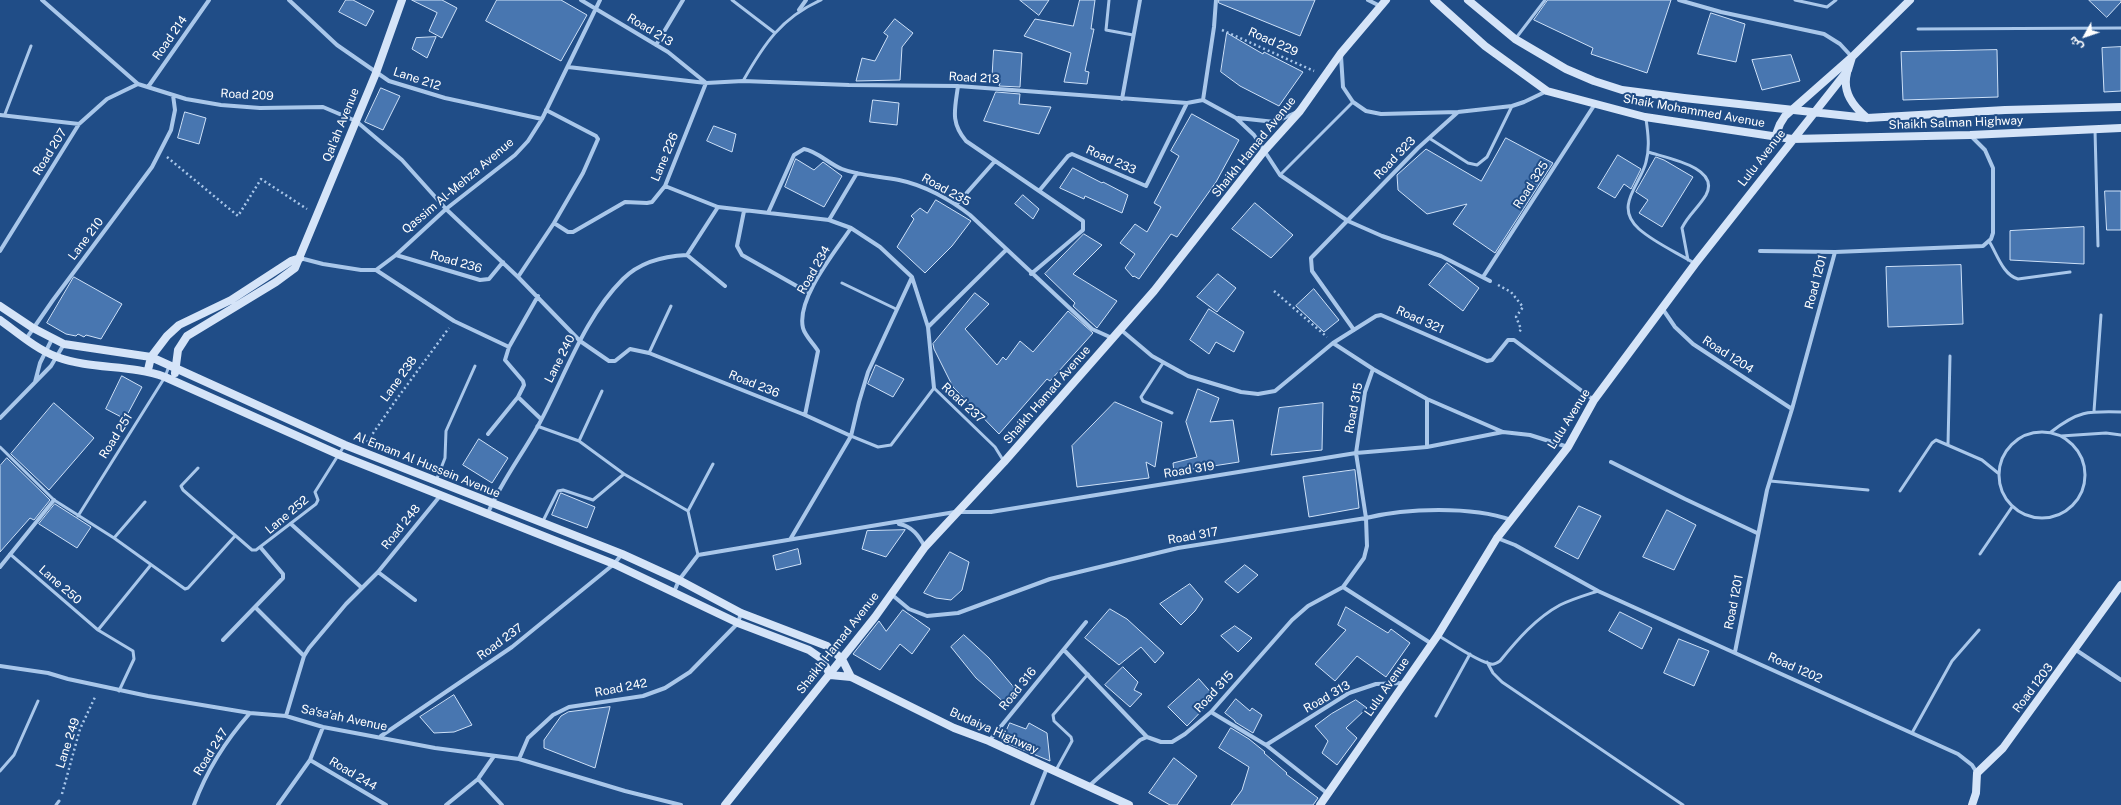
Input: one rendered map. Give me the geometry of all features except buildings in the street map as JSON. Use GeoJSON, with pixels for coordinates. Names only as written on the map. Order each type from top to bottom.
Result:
{"type":"FeatureCollection","features":[{"type":"Feature","properties":{"kind":"street","name":"Road 209"},"geometry":{"type":"LineString","coordinates":[[42,0],[138,84],[148,88],[221,105],[260,108],[301,106],[323,107],[356,121],[402,160],[446,209]]}},
{"type":"Feature","properties":{"kind":"street","name":"Road 214"},"geometry":{"type":"LineString","coordinates":[[148,88],[209,0]]}},
{"type":"Feature","properties":{"kind":"street","name":"Lane 212"},"geometry":{"type":"LineString","coordinates":[[289,0],[337,45],[389,82],[445,98],[542,119]]}},
{"type":"Feature","properties":{"kind":"street","name":"Qal'ah Avenue"},"geometry":{"type":"LineString","coordinates":[[300,258],[376,73],[402,0]]}},
{"type":"Feature","properties":{"kind":"street","name":"Road 213"},"geometry":{"type":"LineString","coordinates":[[581,0],[656,45],[692,70],[706,83]]}},
{"type":"Feature","properties":{"kind":"street","name":"Qassim Al-Mehza Avenue"},"geometry":{"type":"LineString","coordinates":[[376,270],[396,255],[446,209],[515,155],[528,141],[542,119],[600,0]]}},
{"type":"Feature","properties":{"kind":"street"},"geometry":{"type":"LineString","coordinates":[[656,45],[683,0]]}},
{"type":"Feature","properties":{"kind":"street"},"geometry":{"type":"LineString","coordinates":[[800,10],[806,0]]}},
{"type":"Feature","properties":{"kind":"street"},"geometry":{"type":"LineString","coordinates":[[1122,99],[1140,0]]}},
{"type":"Feature","properties":{"kind":"street"},"geometry":{"type":"LineString","coordinates":[[1216,0],[1214,27],[1203,100],[1236,118],[1254,135],[1280,175],[1348,221],[1382,236],[1441,256],[1483,276],[1490,281]]}},
{"type":"Feature","properties":{"kind":"street"},"geometry":{"type":"LineString","coordinates":[[1368,0],[1383,3]]}},
{"type":"Feature","properties":{"kind":"street","name":"Shaik Mohammed Avenue"},"geometry":{"type":"LineString","coordinates":[[1434,0],[1484,46],[1547,91],[1645,117],[1792,139]]}},
{"type":"Feature","properties":{"kind":"street","name":"Shaik Mohammed Avenue"},"geometry":{"type":"LineString","coordinates":[[1468,0],[1515,39],[1566,69],[1594,81],[1622,90],[1813,112]]}},
{"type":"Feature","properties":{"kind":"street"},"geometry":{"type":"LineString","coordinates":[[1679,0],[1721,12],[1824,34],[1840,44],[1852,57]]}},
{"type":"Feature","properties":{"kind":"street","name":"Lulu Avenue"},"geometry":{"type":"LineString","coordinates":[[1775,137],[1780,124],[1791,110],[1852,57],[1910,0]]}},
{"type":"Feature","properties":{"kind":"street","name":"Shaikh Hamad Avenue"},"geometry":{"type":"LineString","coordinates":[[726,804],[842,660],[925,547],[955,512],[1004,462],[1154,291],[1264,151],[1300,110],[1341,53],[1383,3]]}},
{"type":"Feature","properties":{"kind":"street"},"geometry":{"type":"LineString","coordinates":[[1341,53],[1343,87],[1353,102],[1366,111],[1381,114],[1458,112],[1512,106],[1547,91]]}},
{"type":"Feature","properties":{"kind":"street","name":"Lulu Avenue"},"geometry":{"type":"LineString","coordinates":[[1320,805],[1438,635],[1497,538],[1568,447],[1594,400],[1695,264],[1813,112],[1848,70],[1852,57]]}},
{"type":"Feature","properties":{"kind":"street","name":"Road 213"},"geometry":{"type":"LineString","coordinates":[[568,67],[706,83],[743,81],[849,85],[958,86],[1187,103],[1203,100]]}},
{"type":"Feature","properties":{"kind":"street"},"geometry":{"type":"LineString","coordinates":[[1848,70],[1845,80],[1848,94],[1853,104],[1867,118]]}},
{"type":"Feature","properties":{"kind":"street","name":"Lane 226"},"geometry":{"type":"LineString","coordinates":[[554,223],[568,232],[573,232],[626,202],[650,203],[665,186],[706,83]]}},
{"type":"Feature","properties":{"kind":"street","name":"Road 207"},"geometry":{"type":"LineString","coordinates":[[0,251],[80,124],[107,99],[138,84]]}},
{"type":"Feature","properties":{"kind":"street"},"geometry":{"type":"LineString","coordinates":[[958,86],[954,118],[957,130],[966,141],[1040,191],[1058,206],[1083,221],[1083,230],[1031,274]]}},
{"type":"Feature","properties":{"kind":"street","name":"Lane 210"},"geometry":{"type":"LineString","coordinates":[[26,338],[152,168],[171,130],[175,110],[173,95]]}},
{"type":"Feature","properties":{"kind":"street","name":"Road 233"},"geometry":{"type":"LineString","coordinates":[[1040,191],[1068,156],[1072,154],[1146,186],[1187,103]]}},
{"type":"Feature","properties":{"kind":"street","name":"Road 325"},"geometry":{"type":"LineString","coordinates":[[1483,276],[1595,104]]}},
{"type":"Feature","properties":{"kind":"street","name":"Shaikh Salman Highway"},"geometry":{"type":"LineString","coordinates":[[1813,112],[1867,118],[2004,110],[2121,107]]}},
{"type":"Feature","properties":{"kind":"street"},"geometry":{"type":"LineString","coordinates":[[518,277],[554,223],[583,173],[598,139],[596,136],[546,110]]}},
{"type":"Feature","properties":{"kind":"street"},"geometry":{"type":"LineString","coordinates":[[1236,118],[1275,122],[1300,110]]}},
{"type":"Feature","properties":{"kind":"street","name":"Road 323"},"geometry":{"type":"LineString","coordinates":[[1354,330],[1312,271],[1310,262],[1311,258],[1429,138],[1458,112]]}},
{"type":"Feature","properties":{"kind":"street"},"geometry":{"type":"LineString","coordinates":[[0,115],[5,114],[80,124]]}},
{"type":"Feature","properties":{"kind":"street","name":"Shaikh Salman Highway"},"geometry":{"type":"LineString","coordinates":[[1792,139],[1970,135],[2095,128],[2121,128]]}},
{"type":"Feature","properties":{"kind":"street"},"geometry":{"type":"LineString","coordinates":[[1970,135],[1985,150],[1993,168],[1993,228],[1989,241]]}},
{"type":"Feature","properties":{"kind":"street","name":"Road 235"},"geometry":{"type":"LineString","coordinates":[[768,213],[792,159],[800,150],[808,150],[833,165],[857,172],[909,182],[956,205],[970,215],[1031,274],[1092,329],[1112,338]]}},
{"type":"Feature","properties":{"kind":"street"},"geometry":{"type":"LineString","coordinates":[[956,205],[995,161]]}},
{"type":"Feature","properties":{"kind":"street"},"geometry":{"type":"LineString","coordinates":[[829,220],[857,172]]}},
{"type":"Feature","properties":{"kind":"street"},"geometry":{"type":"LineString","coordinates":[[665,186],[718,208],[829,220],[851,228],[880,247],[912,277],[928,327],[934,388]]}},
{"type":"Feature","properties":{"kind":"street"},"geometry":{"type":"LineString","coordinates":[[718,208],[687,255],[725,286]]}},
{"type":"Feature","properties":{"kind":"street","name":"Road 236"},"geometry":{"type":"LineString","coordinates":[[446,209],[538,296],[580,341],[609,361],[615,361],[630,349],[649,353],[805,415],[851,436]]}},
{"type":"Feature","properties":{"kind":"street"},"geometry":{"type":"LineString","coordinates":[[744,211],[737,246],[742,255],[809,293]]}},
{"type":"Feature","properties":{"kind":"street","name":"Road 234"},"geometry":{"type":"LineString","coordinates":[[805,415],[818,351],[804,330],[801,318],[809,293],[851,228]]}},
{"type":"Feature","properties":{"kind":"street","name":"Road 1201"},"geometry":{"type":"LineString","coordinates":[[1735,652],[1758,533],[1770,481],[1792,409],[1835,252],[1977,247],[1982,246],[1989,241]]}},
{"type":"Feature","properties":{"kind":"street"},"geometry":{"type":"LineString","coordinates":[[928,327],[1006,250]]}},
{"type":"Feature","properties":{"kind":"street"},"geometry":{"type":"LineString","coordinates":[[1760,251],[1835,252]]}},
{"type":"Feature","properties":{"kind":"street","name":"Road 236"},"geometry":{"type":"LineString","coordinates":[[396,255],[480,280],[489,279],[503,262]]}},
{"type":"Feature","properties":{"kind":"street","name":"Lane 240"},"geometry":{"type":"LineString","coordinates":[[488,513],[538,426],[580,341],[595,315],[623,279],[650,262],[667,256],[687,255]]}},
{"type":"Feature","properties":{"kind":"street"},"geometry":{"type":"LineString","coordinates":[[174,380],[172,367],[178,350],[187,336],[284,278],[295,268],[300,258]]}},
{"type":"Feature","properties":{"kind":"street"},"geometry":{"type":"LineString","coordinates":[[148,370],[151,357],[167,336],[179,325],[231,300],[291,261],[300,258],[346,268],[376,270],[454,321],[509,348]]}},
{"type":"Feature","properties":{"kind":"street"},"geometry":{"type":"LineString","coordinates":[[791,538],[851,436],[868,372],[912,277]]}},
{"type":"Feature","properties":{"kind":"street"},"geometry":{"type":"LineString","coordinates":[[488,434],[518,397],[524,385],[523,381],[506,363],[505,357],[538,296]]}},
{"type":"Feature","properties":{"kind":"street","name":"Al Emam Al Hussein Avenue"},"geometry":{"type":"LineString","coordinates":[[0,306],[33,328],[64,344],[151,357],[345,445],[542,524],[622,554],[679,580],[742,613],[827,646],[842,660]]}},
{"type":"Feature","properties":{"kind":"street","name":"Road 1204"},"geometry":{"type":"LineString","coordinates":[[1662,308],[1675,327],[1693,344],[1792,409]]}},
{"type":"Feature","properties":{"kind":"street","name":"Road 321"},"geometry":{"type":"LineString","coordinates":[[1120,328],[1152,356],[1188,376],[1203,382],[1241,392],[1258,394],[1275,391],[1334,343],[1376,316],[1387,316],[1487,361],[1492,360],[1508,340],[1514,340]]}},
{"type":"Feature","properties":{"kind":"street","name":"Al Emam Al Hussein Avenue"},"geometry":{"type":"LineString","coordinates":[[0,320],[45,351],[57,357],[82,363],[148,370],[166,376],[340,455],[614,564],[738,623],[809,650],[822,659],[830,675]]}},
{"type":"Feature","properties":{"kind":"street"},"geometry":{"type":"LineString","coordinates":[[35,382],[45,351],[52,339]]}},
{"type":"Feature","properties":{"kind":"street"},"geometry":{"type":"LineString","coordinates":[[1514,340],[1594,400]]}},
{"type":"Feature","properties":{"kind":"street","name":"Road 319"},"geometry":{"type":"LineString","coordinates":[[1334,343],[1373,369],[1427,399],[1503,432],[1530,435],[1568,447]]}},
{"type":"Feature","properties":{"kind":"street"},"geometry":{"type":"LineString","coordinates":[[0,418],[57,357],[64,344]]}},
{"type":"Feature","properties":{"kind":"street","name":"Road 315"},"geometry":{"type":"LineString","coordinates":[[1147,737],[1161,742],[1172,742],[1185,734],[1211,712],[1292,620],[1308,606],[1343,587],[1366,551],[1366,518],[1356,453],[1365,392],[1373,369]]}},
{"type":"Feature","properties":{"kind":"street"},"geometry":{"type":"LineString","coordinates":[[518,397],[541,419]]}},
{"type":"Feature","properties":{"kind":"street"},"geometry":{"type":"LineString","coordinates":[[1427,399],[1427,447]]}},
{"type":"Feature","properties":{"kind":"street","name":"Road 319"},"geometry":{"type":"LineString","coordinates":[[955,512],[991,512],[1356,453],[1427,447],[1503,432]]}},
{"type":"Feature","properties":{"kind":"street"},"geometry":{"type":"LineString","coordinates":[[357,462],[362,451]]}},
{"type":"Feature","properties":{"kind":"street"},"geometry":{"type":"LineString","coordinates":[[1612,462],[1685,499],[1758,533]]}},
{"type":"Feature","properties":{"kind":"street"},"geometry":{"type":"LineString","coordinates":[[448,498],[452,488]]}},
{"type":"Feature","properties":{"kind":"street","name":"Road 248"},"geometry":{"type":"LineString","coordinates":[[286,716],[304,656],[316,638],[378,572],[440,496]]}},
{"type":"Feature","properties":{"kind":"street"},"geometry":{"type":"LineString","coordinates":[[0,567],[54,500]]}},
{"type":"Feature","properties":{"kind":"street","name":"Road 317"},"geometry":{"type":"LineString","coordinates":[[891,594],[909,609],[927,616],[958,613],[1050,579],[1178,548],[1366,518],[1390,512],[1414,510],[1486,513],[1511,520]]}},
{"type":"Feature","properties":{"kind":"street"},"geometry":{"type":"LineString","coordinates":[[674,592],[679,580],[698,555],[791,538],[897,524],[955,512]]}},
{"type":"Feature","properties":{"kind":"street"},"geometry":{"type":"LineString","coordinates":[[291,524],[362,588]]}},
{"type":"Feature","properties":{"kind":"street"},"geometry":{"type":"LineString","coordinates":[[897,524],[906,525],[914,531],[925,547]]}},
{"type":"Feature","properties":{"kind":"street","name":"Road 1202"},"geometry":{"type":"LineString","coordinates":[[1497,538],[1520,548],[1598,591],[1958,754],[1972,765],[1977,773]]}},
{"type":"Feature","properties":{"kind":"street"},"geometry":{"type":"LineString","coordinates":[[223,640],[283,578],[283,574],[261,548]]}},
{"type":"Feature","properties":{"kind":"street","name":"Road 237"},"geometry":{"type":"LineString","coordinates":[[381,736],[512,647],[614,564],[622,554]]}},
{"type":"Feature","properties":{"kind":"street"},"geometry":{"type":"LineString","coordinates":[[378,572],[414,600]]}},
{"type":"Feature","properties":{"kind":"street","name":"Road 1203"},"geometry":{"type":"LineString","coordinates":[[1977,773],[2003,748],[2076,650],[2121,585]]}},
{"type":"Feature","properties":{"kind":"street"},"geometry":{"type":"LineString","coordinates":[[1343,587],[1432,644]]}},
{"type":"Feature","properties":{"kind":"street"},"geometry":{"type":"LineString","coordinates":[[255,607],[304,656]]}},
{"type":"Feature","properties":{"kind":"street","name":"Road 242"},"geometry":{"type":"LineString","coordinates":[[519,758],[528,738],[553,715],[569,707],[642,696],[665,688],[690,672],[738,623],[742,613]]}},
{"type":"Feature","properties":{"kind":"street","name":"Road 316"},"geometry":{"type":"LineString","coordinates":[[989,741],[1086,622]]}},
{"type":"Feature","properties":{"kind":"street"},"geometry":{"type":"LineString","coordinates":[[1064,650],[1147,737],[1140,740],[1090,786]]}},
{"type":"Feature","properties":{"kind":"street"},"geometry":{"type":"LineString","coordinates":[[2076,650],[2121,680]]}},
{"type":"Feature","properties":{"kind":"street"},"geometry":{"type":"LineString","coordinates":[[842,660],[851,677]]}},
{"type":"Feature","properties":{"kind":"street","name":"Sa'sa'ah Avenue"},"geometry":{"type":"LineString","coordinates":[[0,666],[48,673],[119,691],[250,712],[286,716],[323,727],[381,736],[435,748],[519,758],[625,791],[681,805]]}},
{"type":"Feature","properties":{"kind":"street","name":"Budaiya Highway"},"geometry":{"type":"LineString","coordinates":[[830,675],[851,677],[954,728],[989,741],[1046,768],[1090,786],[1118,803],[1129,805]]}},
{"type":"Feature","properties":{"kind":"street","name":"Road 313"},"geometry":{"type":"LineString","coordinates":[[1266,745],[1349,693],[1376,684],[1404,683]]}},
{"type":"Feature","properties":{"kind":"street","name":"Road 247"},"geometry":{"type":"LineString","coordinates":[[194,805],[200,788],[209,772],[240,724],[250,712]]}},
{"type":"Feature","properties":{"kind":"street"},"geometry":{"type":"LineString","coordinates":[[1211,712],[1266,745],[1328,794]]}},
{"type":"Feature","properties":{"kind":"street","name":"Road 244"},"geometry":{"type":"LineString","coordinates":[[278,805],[310,760],[323,727]]}},
{"type":"Feature","properties":{"kind":"street"},"geometry":{"type":"LineString","coordinates":[[446,805],[478,779],[494,756]]}},
{"type":"Feature","properties":{"kind":"street","name":"Road 244"},"geometry":{"type":"LineString","coordinates":[[310,760],[386,805]]}},
{"type":"Feature","properties":{"kind":"street"},"geometry":{"type":"LineString","coordinates":[[1032,805],[1046,768]]}},
{"type":"Feature","properties":{"kind":"street"},"geometry":{"type":"LineString","coordinates":[[1972,805],[1976,794],[1977,773]]}},
{"type":"Feature","properties":{"kind":"street"},"geometry":{"type":"LineString","coordinates":[[478,779],[502,805]]}},
{"type":"Feature","properties":{"kind":"lane"},"geometry":{"type":"LineString","coordinates":[[732,0],[776,33]]}},
{"type":"Feature","properties":{"kind":"lane"},"geometry":{"type":"LineString","coordinates":[[743,81],[761,48],[800,10],[821,0]]}},
{"type":"Feature","properties":{"kind":"lane"},"geometry":{"type":"LineString","coordinates":[[1109,0],[1106,30],[1133,35]]}},
{"type":"Feature","properties":{"kind":"lane"},"geometry":{"type":"LineString","coordinates":[[1515,39],[1545,0]]}},
{"type":"Feature","properties":{"kind":"lane"},"geometry":{"type":"LineString","coordinates":[[1795,0],[1826,7],[1836,0]]}},
{"type":"Feature","properties":{"kind":"lane"},"geometry":{"type":"LineString","coordinates":[[1918,29],[2121,28]]}},
{"type":"Feature","properties":{"kind":"lane"},"geometry":{"type":"LineString","coordinates":[[5,114],[31,46]]}},
{"type":"Feature","properties":{"kind":"lane"},"geometry":{"type":"LineString","coordinates":[[1280,175],[1353,102]]}},
{"type":"Feature","properties":{"kind":"lane"},"geometry":{"type":"LineString","coordinates":[[1429,138],[1468,163],[1477,165],[1487,157],[1512,106]]}},
{"type":"Feature","properties":{"kind":"lane"},"geometry":{"type":"LineString","coordinates":[[1645,117],[1648,138],[1646,163],[1629,199],[1628,210],[1632,220],[1642,231],[1695,264]]}},
{"type":"Feature","properties":{"kind":"lane"},"geometry":{"type":"LineString","coordinates":[[2095,128],[2098,246]]}},
{"type":"Feature","properties":{"kind":"lane"},"geometry":{"type":"LineString","coordinates":[[1648,152],[1698,169],[1707,177],[1709,184],[1706,194],[1682,228],[1688,260]]}},
{"type":"Feature","properties":{"kind":"lane"},"geometry":{"type":"LineString","coordinates":[[1989,241],[2007,274],[2012,277],[2018,278],[2070,272]]}},
{"type":"Feature","properties":{"kind":"lane"},"geometry":{"type":"LineString","coordinates":[[842,283],[896,309]]}},
{"type":"Feature","properties":{"kind":"lane"},"geometry":{"type":"LineString","coordinates":[[649,353],[671,306]]}},
{"type":"Feature","properties":{"kind":"lane"},"geometry":{"type":"LineString","coordinates":[[2094,411],[2101,315]]}},
{"type":"Feature","properties":{"kind":"lane"},"geometry":{"type":"LineString","coordinates":[[1948,445],[1950,356]]}},
{"type":"Feature","properties":{"kind":"lane"},"geometry":{"type":"LineString","coordinates":[[1163,363],[1141,397],[1144,402],[1172,413]]}},
{"type":"Feature","properties":{"kind":"lane"},"geometry":{"type":"LineString","coordinates":[[436,481],[445,458],[446,431],[475,366]]}},
{"type":"Feature","properties":{"kind":"lane","name":"Road 251"},"geometry":{"type":"LineString","coordinates":[[78,516],[172,367]]}},
{"type":"Feature","properties":{"kind":"lane","name":"Road 237"},"geometry":{"type":"LineString","coordinates":[[851,436],[878,447],[891,445],[934,388],[995,447],[1004,462]]}},
{"type":"Feature","properties":{"kind":"lane"},"geometry":{"type":"LineString","coordinates":[[579,441],[602,391]]}},
{"type":"Feature","properties":{"kind":"lane"},"geometry":{"type":"LineString","coordinates":[[2051,432],[2069,418],[2094,411],[2121,412]]}},
{"type":"Feature","properties":{"kind":"lane"},"geometry":{"type":"LineString","coordinates":[[538,426],[579,441],[624,474],[688,511]]}},
{"type":"Feature","properties":{"kind":"lane"},"geometry":{"type":"LineString","coordinates":[[2051,432],[2061,436],[2077,450],[2085,469],[2084,485],[2078,500],[2062,514],[2041,519],[2030,517],[2012,506],[2002,491],[1998,473],[2002,457],[2011,444],[2030,433],[2051,432]]}},
{"type":"Feature","properties":{"kind":"lane"},"geometry":{"type":"LineString","coordinates":[[2061,436],[2106,433],[2121,435]]}},
{"type":"Feature","properties":{"kind":"lane"},"geometry":{"type":"LineString","coordinates":[[1900,491],[1934,441],[1939,440],[1982,460],[1998,473]]}},
{"type":"Feature","properties":{"kind":"lane","name":"Lane 252"},"geometry":{"type":"LineString","coordinates":[[198,468],[181,486],[183,490],[252,550],[261,548],[318,502],[315,492],[345,445]]}},
{"type":"Feature","properties":{"kind":"lane"},"geometry":{"type":"LineString","coordinates":[[0,447],[54,500],[114,538],[150,566],[181,587],[188,588],[235,536]]}},
{"type":"Feature","properties":{"kind":"lane"},"geometry":{"type":"LineString","coordinates":[[698,555],[688,511],[713,464]]}},
{"type":"Feature","properties":{"kind":"lane"},"geometry":{"type":"LineString","coordinates":[[542,524],[558,491],[563,490],[593,500],[624,474]]}},
{"type":"Feature","properties":{"kind":"lane"},"geometry":{"type":"LineString","coordinates":[[1770,481],[1868,490]]}},
{"type":"Feature","properties":{"kind":"lane"},"geometry":{"type":"LineString","coordinates":[[114,538],[145,502]]}},
{"type":"Feature","properties":{"kind":"lane"},"geometry":{"type":"LineString","coordinates":[[1980,554],[2012,506]]}},
{"type":"Feature","properties":{"kind":"lane","name":"Lane 250"},"geometry":{"type":"LineString","coordinates":[[10,554],[98,630],[133,651],[135,655],[119,691]]}},
{"type":"Feature","properties":{"kind":"lane"},"geometry":{"type":"LineString","coordinates":[[98,630],[150,566]]}},
{"type":"Feature","properties":{"kind":"lane"},"geometry":{"type":"LineString","coordinates":[[1438,635],[1470,654],[1491,664],[1500,661],[1529,628],[1560,605],[1598,591]]}},
{"type":"Feature","properties":{"kind":"lane"},"geometry":{"type":"LineString","coordinates":[[1912,732],[1952,661],[1979,630]]}},
{"type":"Feature","properties":{"kind":"lane"},"geometry":{"type":"LineString","coordinates":[[1436,716],[1470,654]]}},
{"type":"Feature","properties":{"kind":"lane"},"geometry":{"type":"LineString","coordinates":[[1487,662],[1493,673],[1502,682],[1683,805]]}},
{"type":"Feature","properties":{"kind":"lane"},"geometry":{"type":"LineString","coordinates":[[1055,772],[1072,740],[1054,721],[1053,715],[1088,674]]}},
{"type":"Feature","properties":{"kind":"lane"},"geometry":{"type":"LineString","coordinates":[[0,771],[14,755],[38,700]]}},
{"type":"Feature","properties":{"kind":"lane"},"geometry":{"type":"LineString","coordinates":[[56,805],[59,801]]}},
{"type":"Feature","properties":{"kind":"path","name":"Road 229"},"geometry":{"type":"LineString","coordinates":[[1214,27],[1324,76]]}},
{"type":"Feature","properties":{"kind":"path"},"geometry":{"type":"LineString","coordinates":[[161,151],[238,216],[261,179],[317,216]]}},
{"type":"Feature","properties":{"kind":"path"},"geometry":{"type":"LineString","coordinates":[[1490,281],[1511,292],[1523,307],[1516,317],[1521,330],[1514,340]]}},
{"type":"Feature","properties":{"kind":"path"},"geometry":{"type":"LineString","coordinates":[[1274,291],[1334,343]]}},
{"type":"Feature","properties":{"kind":"path","name":"Lane 238"},"geometry":{"type":"LineString","coordinates":[[362,451],[396,400],[454,321]]}},
{"type":"Feature","properties":{"kind":"path","name":"Lane 249"},"geometry":{"type":"LineString","coordinates":[[59,801],[80,729],[100,686]]}}]}
